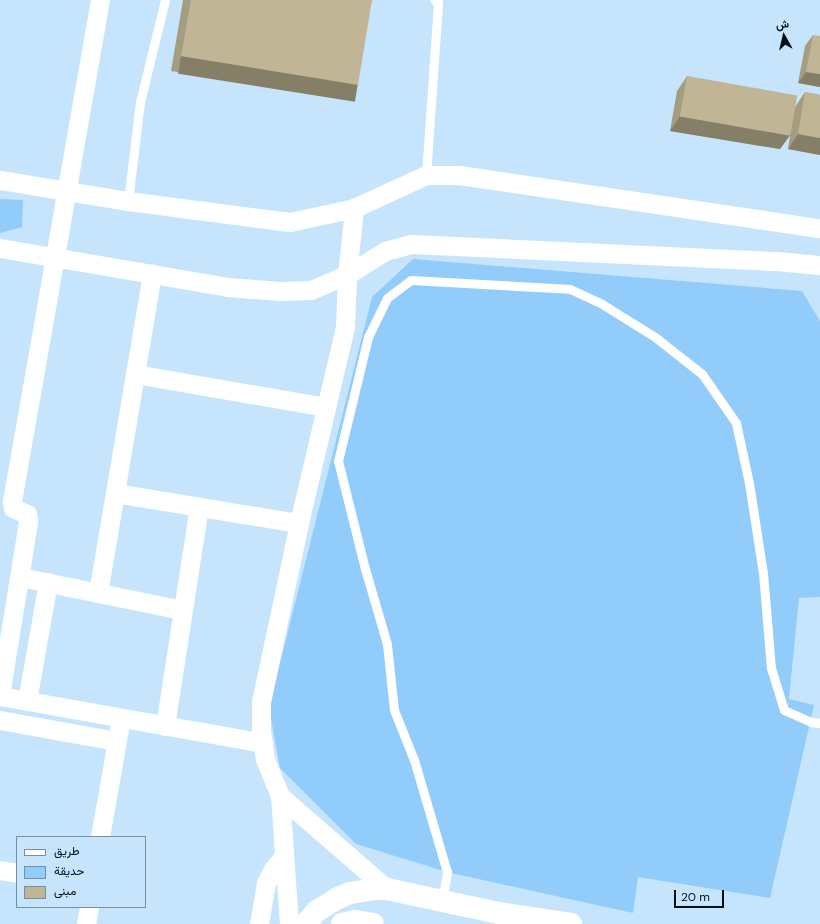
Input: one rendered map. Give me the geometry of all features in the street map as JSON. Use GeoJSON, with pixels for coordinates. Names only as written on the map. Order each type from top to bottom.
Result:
{"type":"FeatureCollection","features":[{"type":"Feature","properties":{"kind":"main road"},"geometry":{"type":"LineString","coordinates":[[319,920],[327,904],[350,893],[375,889],[442,901],[491,918],[571,924]]}},
{"type":"Feature","properties":{"kind":"main road"},"geometry":{"type":"LineString","coordinates":[[342,924],[355,921],[373,924]]}},
{"type":"Feature","properties":{"kind":"street"},"geometry":{"type":"LineString","coordinates":[[100,0],[56,258],[12,500],[13,508],[24,512],[28,518],[20,577],[0,696],[262,743]]}},
{"type":"Feature","properties":{"kind":"street"},"geometry":{"type":"LineString","coordinates":[[0,180],[128,202],[290,222],[354,208],[426,175],[459,175],[820,228]]}},
{"type":"Feature","properties":{"kind":"street"},"geometry":{"type":"LineString","coordinates":[[288,924],[280,796],[265,759],[262,743],[262,702],[299,524],[345,327],[347,275],[354,208]]}},
{"type":"Feature","properties":{"kind":"street"},"geometry":{"type":"LineString","coordinates":[[0,248],[227,287],[280,291],[311,290],[347,275],[385,251],[412,244],[776,261],[820,265]]}},
{"type":"Feature","properties":{"kind":"street"},"geometry":{"type":"LineString","coordinates":[[98,593],[152,274]]}},
{"type":"Feature","properties":{"kind":"street"},"geometry":{"type":"LineString","coordinates":[[135,374],[326,407]]}},
{"type":"Feature","properties":{"kind":"street"},"geometry":{"type":"LineString","coordinates":[[115,493],[299,524]]}},
{"type":"Feature","properties":{"kind":"street"},"geometry":{"type":"LineString","coordinates":[[165,726],[199,507]]}},
{"type":"Feature","properties":{"kind":"street"},"geometry":{"type":"LineString","coordinates":[[20,577],[182,610]]}},
{"type":"Feature","properties":{"kind":"street"},"geometry":{"type":"LineString","coordinates":[[26,701],[48,582]]}},
{"type":"Feature","properties":{"kind":"street"},"geometry":{"type":"LineString","coordinates":[[100,836],[121,718]]}},
{"type":"Feature","properties":{"kind":"street"},"geometry":{"type":"LineString","coordinates":[[0,720],[117,741]]}},
{"type":"Feature","properties":{"kind":"street"},"geometry":{"type":"LineString","coordinates":[[280,796],[387,890]]}},
{"type":"Feature","properties":{"kind":"street"},"geometry":{"type":"LineString","coordinates":[[259,924],[266,883],[273,869],[284,856]]}},
{"type":"Feature","properties":{"kind":"street"},"geometry":{"type":"LineString","coordinates":[[0,870],[16,873]]}},
{"type":"Feature","properties":{"kind":"street"},"geometry":{"type":"LineString","coordinates":[[86,924],[89,908]]}},
{"type":"Feature","properties":{"kind":"lane"},"geometry":{"type":"LineString","coordinates":[[128,202],[140,102],[165,0]]}},
{"type":"Feature","properties":{"kind":"lane"},"geometry":{"type":"LineString","coordinates":[[426,175],[438,2],[434,0]]}},
{"type":"Feature","properties":{"kind":"lane"},"geometry":{"type":"LineString","coordinates":[[442,901],[447,872],[414,760],[394,710],[386,644],[365,569],[338,461],[368,337],[387,298],[411,280],[570,289],[602,304],[655,337],[702,374],[736,423],[749,483],[763,573],[772,668],[784,710],[811,722],[820,723]]}},
{"type":"Feature","properties":{"kind":"green space"},"geometry":{"type":"Polygon","coordinates":[[[0,199],[23,200],[22,227],[0,233],[0,199]]]}},
{"type":"Feature","properties":{"kind":"green space"},"geometry":{"type":"Polygon","coordinates":[[[413,259],[802,291],[820,321],[820,597],[799,598],[789,699],[814,705],[770,898],[638,877],[633,913],[447,872],[356,844],[280,768],[269,707],[372,297],[413,259]]]}},
{"type":"Feature","properties":{"kind":"building"},"geometry":{"type":"Polygon","coordinates":[[[191,0],[372,0],[358,85],[181,56],[191,0]]]}},
{"type":"Feature","properties":{"kind":"building"},"geometry":{"type":"Polygon","coordinates":[[[813,35],[820,36],[820,74],[806,72],[813,35]]]}},
{"type":"Feature","properties":{"kind":"building"},"geometry":{"type":"Polygon","coordinates":[[[687,76],[797,95],[790,136],[680,116],[687,76]]]}},
{"type":"Feature","properties":{"kind":"building"},"geometry":{"type":"Polygon","coordinates":[[[805,92],[820,95],[820,138],[798,134],[805,92]]]}}]}
